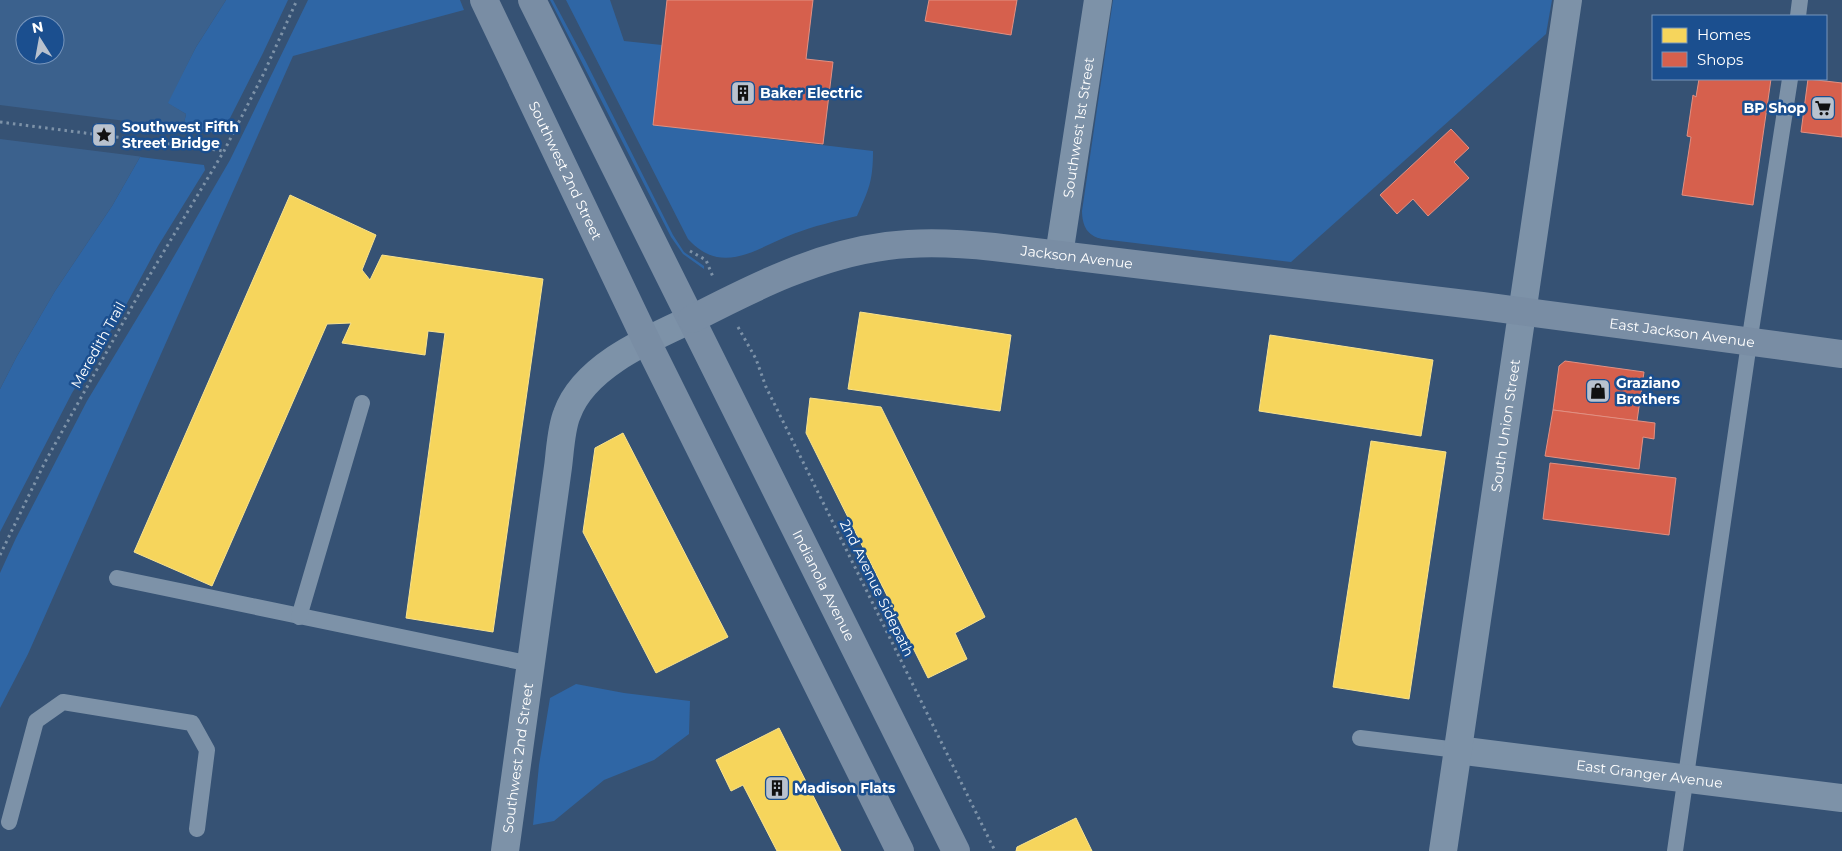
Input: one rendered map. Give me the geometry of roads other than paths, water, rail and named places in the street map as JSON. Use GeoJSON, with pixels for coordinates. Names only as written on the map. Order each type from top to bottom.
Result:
{"type":"FeatureCollection","features":[{"type":"Feature","properties":{"kind":"main road","name":"Southwest 2nd Street"},"geometry":{"type":"LineString","coordinates":[[484,0],[646,340]]}},
{"type":"Feature","properties":{"kind":"main road"},"geometry":{"type":"LineString","coordinates":[[532,0],[692,320]]}},
{"type":"Feature","properties":{"kind":"main road","name":"Jackson Avenue"},"geometry":{"type":"LineString","coordinates":[[692,320],[781,276],[808,266],[860,251],[888,246],[941,243],[994,246],[1523,312]]}},
{"type":"Feature","properties":{"kind":"main road","name":"East Jackson Avenue"},"geometry":{"type":"LineString","coordinates":[[1523,312],[1842,354]]}},
{"type":"Feature","properties":{"kind":"main road","name":"Indianola Avenue"},"geometry":{"type":"LineString","coordinates":[[692,320],[956,851]]}},
{"type":"Feature","properties":{"kind":"main road"},"geometry":{"type":"LineString","coordinates":[[646,340],[900,851]]}},
{"type":"Feature","properties":{"kind":"street","name":"Southwest 1st Street"},"geometry":{"type":"LineString","coordinates":[[1059,255],[1098,0]]}},
{"type":"Feature","properties":{"kind":"street","name":"South Union Street"},"geometry":{"type":"LineString","coordinates":[[1443,851],[1568,0]]}},
{"type":"Feature","properties":{"kind":"street","name":"Jackson Avenue"},"geometry":{"type":"LineString","coordinates":[[646,340],[692,320]]}},
{"type":"Feature","properties":{"kind":"street","name":"Southwest 2nd Street"},"geometry":{"type":"LineString","coordinates":[[505,851],[566,414],[583,384],[621,355],[646,340]]}},
{"type":"Feature","properties":{"kind":"street","name":"East Granger Avenue"},"geometry":{"type":"LineString","coordinates":[[1457,750],[1842,798]]}},
{"type":"Feature","properties":{"kind":"lane"},"geometry":{"type":"LineString","coordinates":[[1798,15],[1800,0]]}},
{"type":"Feature","properties":{"kind":"lane"},"geometry":{"type":"LineString","coordinates":[[1675,851],[1790,80]]}},
{"type":"Feature","properties":{"kind":"lane"},"geometry":{"type":"LineString","coordinates":[[299,617],[362,403]]}},
{"type":"Feature","properties":{"kind":"lane"},"geometry":{"type":"LineString","coordinates":[[117,578],[532,664]]}},
{"type":"Feature","properties":{"kind":"lane"},"geometry":{"type":"LineString","coordinates":[[9,822],[36,721],[62,702],[192,724],[207,750],[197,829]]}},
{"type":"Feature","properties":{"kind":"lane"},"geometry":{"type":"LineString","coordinates":[[1360,738],[1457,750]]}},
{"type":"Feature","properties":{"kind":"place","name":"Baker Electric"},"geometry":{"type":"Point","coordinates":[743,93]}},
{"type":"Feature","properties":{"kind":"place","name":"BP Shop"},"geometry":{"type":"Point","coordinates":[1823,108]}},
{"type":"Feature","properties":{"kind":"place","name":"Southwest Fifth Street Bridge"},"geometry":{"type":"Point","coordinates":[104,135]}},
{"type":"Feature","properties":{"kind":"place","name":"Graziano Brothers"},"geometry":{"type":"Point","coordinates":[1598,391]}},
{"type":"Feature","properties":{"kind":"place","name":"Madison Flats"},"geometry":{"type":"Point","coordinates":[777,788]}}]}
